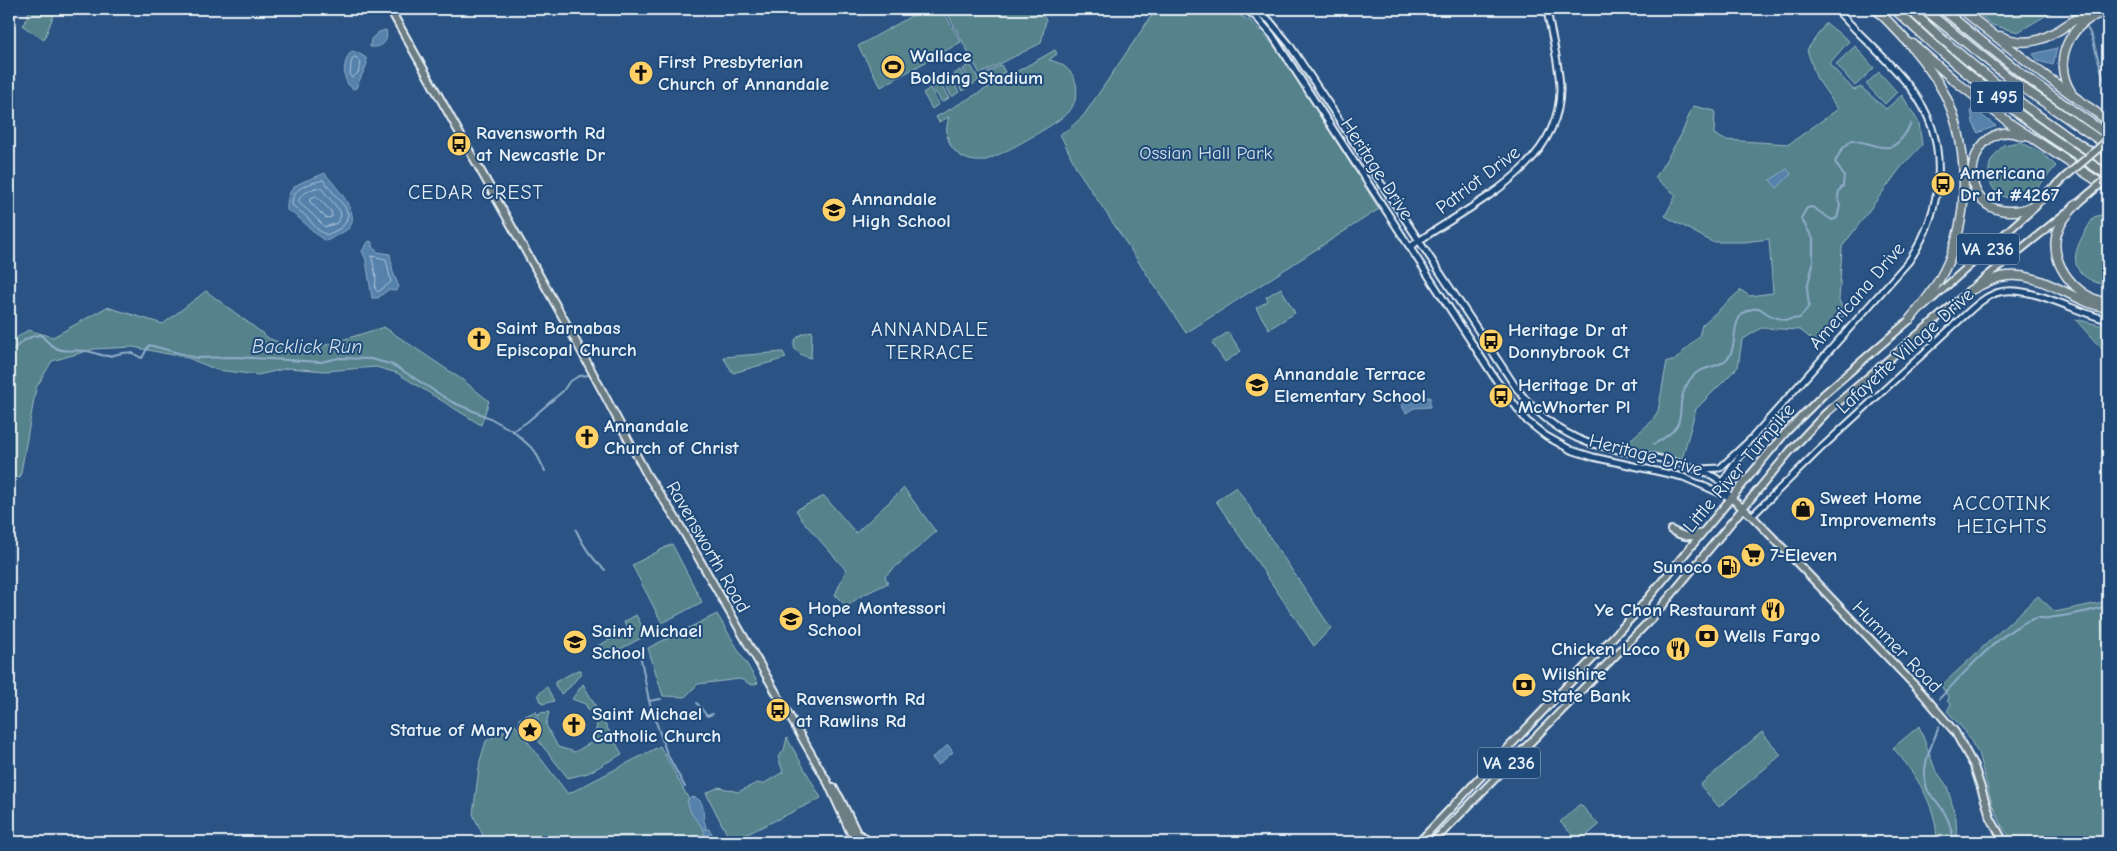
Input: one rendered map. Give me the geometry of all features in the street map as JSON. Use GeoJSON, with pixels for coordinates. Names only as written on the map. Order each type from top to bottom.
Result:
{"type":"FeatureCollection","features":[{"type":"Feature","properties":{"kind":"highway"},"geometry":{"type":"LineString","coordinates":[[1876,9],[1905,39],[1929,69],[1951,108],[1962,152],[1963,188],[1959,226],[1951,256],[1938,283],[1910,319]]}},
{"type":"Feature","properties":{"kind":"highway","name":"I 495"},"geometry":{"type":"LineString","coordinates":[[1894,9],[1940,51],[1997,98],[2108,176]]}},
{"type":"Feature","properties":{"kind":"highway","name":"I 495"},"geometry":{"type":"LineString","coordinates":[[1909,9],[2003,88],[2062,132],[2108,163]]}},
{"type":"Feature","properties":{"kind":"highway","name":"I 495"},"geometry":{"type":"LineString","coordinates":[[1924,9],[2012,81],[2108,146]]}},
{"type":"Feature","properties":{"kind":"highway","name":"I 495"},"geometry":{"type":"LineString","coordinates":[[1942,9],[2027,78],[2108,135]]}},
{"type":"Feature","properties":{"kind":"highway"},"geometry":{"type":"LineString","coordinates":[[1962,10],[2008,40],[2036,41],[2068,25],[2093,9]]}},
{"type":"Feature","properties":{"kind":"highway"},"geometry":{"type":"LineString","coordinates":[[1962,10],[2108,121]]}},
{"type":"Feature","properties":{"kind":"highway"},"geometry":{"type":"LineString","coordinates":[[2085,105],[2071,92],[2064,78],[2064,54],[2069,39],[2086,21],[2106,12]]}},
{"type":"Feature","properties":{"kind":"highway"},"geometry":{"type":"LineString","coordinates":[[1905,39],[1977,99],[2041,145],[2108,188]]}},
{"type":"Feature","properties":{"kind":"highway"},"geometry":{"type":"LineString","coordinates":[[2041,145],[2010,131],[1993,136],[1978,151],[1973,162],[1974,185],[1976,194],[1983,202],[2002,211],[2018,211],[2031,206],[2051,190]]}},
{"type":"Feature","properties":{"kind":"highway"},"geometry":{"type":"LineString","coordinates":[[2077,204],[2069,212],[2057,231],[2055,242],[2060,262],[2064,273],[2081,291],[2092,298],[2108,303]]}},
{"type":"Feature","properties":{"kind":"highway"},"geometry":{"type":"LineString","coordinates":[[1969,291],[2000,277],[2020,276],[2040,280],[2088,303],[2108,308]]}},
{"type":"Feature","properties":{"kind":"main road","name":"Ravensworth Road"},"geometry":{"type":"LineString","coordinates":[[390,9],[571,332],[647,475],[675,516],[828,783],[840,798],[853,837],[863,835],[865,842]]}},
{"type":"Feature","properties":{"kind":"main road","name":"Little River Turnpike"},"geometry":{"type":"LineString","coordinates":[[1419,842],[1635,614],[1730,498],[1808,409],[2108,140]]}},
{"type":"Feature","properties":{"kind":"main road","name":"Little River Turnpike"},"geometry":{"type":"LineString","coordinates":[[1433,842],[1654,617],[1791,450],[1826,413],[2108,176]]}},
{"type":"Feature","properties":{"kind":"main road","name":"Hummer Road"},"geometry":{"type":"LineString","coordinates":[[1730,498],[1752,516],[1920,691],[1955,732],[1974,766],[1991,819],[2004,842]]}},
{"type":"Feature","properties":{"kind":"main road"},"geometry":{"type":"LineString","coordinates":[[1670,530],[1685,537],[1691,537],[1704,531]]}},
{"type":"Feature","properties":{"kind":"street","name":"Heritage Drive"},"geometry":{"type":"LineString","coordinates":[[1245,9],[1265,26],[1508,397],[1527,421],[1546,436],[1583,455],[1683,477],[1730,498]]}},
{"type":"Feature","properties":{"kind":"street","name":"Heritage Drive"},"geometry":{"type":"LineString","coordinates":[[1253,9],[1275,26],[1517,389],[1536,411],[1552,424],[1586,442],[1703,472],[1722,483],[1730,498]]}},
{"type":"Feature","properties":{"kind":"street","name":"Patriot Drive"},"geometry":{"type":"LineString","coordinates":[[1410,247],[1516,175],[1533,158],[1546,139],[1555,117],[1560,90],[1547,9]]}},
{"type":"Feature","properties":{"kind":"street","name":"Americana Drive"},"geometry":{"type":"LineString","coordinates":[[1693,468],[1712,470],[1720,468],[1727,464],[1752,438],[1909,261],[1926,232],[1937,197],[1939,180],[1937,152],[1931,125],[1923,107],[1907,84],[1836,9]]}},
{"type":"Feature","properties":{"kind":"street"},"geometry":{"type":"LineString","coordinates":[[1305,85],[1312,80]]}},
{"type":"Feature","properties":{"kind":"street","name":"Lafayette Village Drive"},"geometry":{"type":"LineString","coordinates":[[1752,516],[1819,450],[1964,316],[1990,296],[2004,291],[2021,290],[2108,320]]}},
{"type":"Feature","properties":{"kind":"street","name":"Americana Drive"},"geometry":{"type":"LineString","coordinates":[[1722,483],[1752,438]]}},
{"type":"Feature","properties":{"kind":"green space"},"geometry":{"type":"Polygon","coordinates":[[[30,9],[56,9],[44,40],[23,26],[30,9]]]}},
{"type":"Feature","properties":{"kind":"green space","name":"Wallace Bolding Stadium"},"geometry":{"type":"Polygon","coordinates":[[[924,9],[942,9],[961,42],[881,87],[858,46],[924,9]]]}},
{"type":"Feature","properties":{"kind":"green space"},"geometry":{"type":"Polygon","coordinates":[[[945,9],[1038,9],[1046,20],[1041,43],[980,74],[945,9]]]}},
{"type":"Feature","properties":{"kind":"green space","name":"Ossian Hall Park"},"geometry":{"type":"Polygon","coordinates":[[[1156,9],[1226,9],[1251,21],[1279,51],[1379,209],[1186,333],[1077,169],[1060,134],[1069,129],[1084,115],[1156,9]]]}},
{"type":"Feature","properties":{"kind":"green space"},"geometry":{"type":"Polygon","coordinates":[[[1972,9],[2057,9],[2018,32],[1992,25],[1972,9]]]}},
{"type":"Feature","properties":{"kind":"green space"},"geometry":{"type":"Polygon","coordinates":[[[1826,23],[1849,41],[1829,64],[1854,90],[1861,87],[1886,109],[1902,95],[1919,123],[1922,145],[1902,166],[1842,247],[1839,300],[1845,314],[1818,344],[1800,330],[1761,328],[1742,340],[1738,367],[1696,409],[1682,459],[1623,446],[1651,422],[1658,411],[1667,361],[1674,361],[1699,336],[1702,325],[1741,290],[1749,296],[1773,293],[1769,239],[1744,242],[1712,242],[1665,216],[1676,195],[1655,178],[1681,135],[1693,106],[1715,111],[1714,134],[1725,140],[1789,144],[1838,109],[1816,77],[1807,50],[1826,23]]]}},
{"type":"Feature","properties":{"kind":"green space"},"geometry":{"type":"Polygon","coordinates":[[[1855,46],[1874,68],[1855,86],[1836,64],[1855,46]]]}},
{"type":"Feature","properties":{"kind":"green space"},"geometry":{"type":"Polygon","coordinates":[[[1055,50],[1057,54],[1049,60],[1065,67],[1071,73],[1077,87],[1074,104],[1069,112],[1027,140],[989,159],[974,161],[966,159],[957,153],[951,146],[948,138],[947,126],[949,117],[939,122],[936,117],[1055,50]]]}},
{"type":"Feature","properties":{"kind":"green space"},"geometry":{"type":"Polygon","coordinates":[[[970,64],[979,80],[972,85],[963,69],[970,64]]]}},
{"type":"Feature","properties":{"kind":"green space"},"geometry":{"type":"Polygon","coordinates":[[[1001,65],[1005,72],[989,82],[985,74],[1001,65]]]}},
{"type":"Feature","properties":{"kind":"green space"},"geometry":{"type":"Polygon","coordinates":[[[960,70],[969,86],[962,91],[953,75],[960,70]]]}},
{"type":"Feature","properties":{"kind":"green space"},"geometry":{"type":"Polygon","coordinates":[[[1879,72],[1897,92],[1885,104],[1866,84],[1879,72]]]}},
{"type":"Feature","properties":{"kind":"green space"},"geometry":{"type":"Polygon","coordinates":[[[950,77],[959,92],[952,97],[943,81],[950,77]]]}},
{"type":"Feature","properties":{"kind":"green space"},"geometry":{"type":"Polygon","coordinates":[[[939,82],[949,98],[942,102],[932,87],[939,82]]]}},
{"type":"Feature","properties":{"kind":"green space"},"geometry":{"type":"Polygon","coordinates":[[[930,88],[939,104],[932,109],[923,93],[930,88]]]}},
{"type":"Feature","properties":{"kind":"green space"},"geometry":{"type":"Polygon","coordinates":[[[2020,142],[2041,152],[2056,166],[2029,193],[2020,197],[2005,197],[1998,194],[1993,188],[1989,173],[1990,164],[2003,145],[2020,142]]]}},
{"type":"Feature","properties":{"kind":"green space"},"geometry":{"type":"Polygon","coordinates":[[[2108,213],[2108,286],[2093,281],[2082,274],[2077,267],[2076,258],[2081,239],[2094,217],[2108,213]]]}},
{"type":"Feature","properties":{"kind":"green space"},"geometry":{"type":"Polygon","coordinates":[[[1281,288],[1295,313],[1269,329],[1256,308],[1268,301],[1266,297],[1281,288]]]}},
{"type":"Feature","properties":{"kind":"green space"},"geometry":{"type":"Polygon","coordinates":[[[206,291],[270,339],[289,346],[319,347],[384,327],[464,381],[489,401],[481,425],[397,373],[376,367],[325,371],[288,368],[258,375],[217,370],[188,358],[133,347],[94,349],[52,361],[36,388],[20,478],[9,476],[9,343],[28,330],[53,337],[107,307],[163,324],[206,291]]]}},
{"type":"Feature","properties":{"kind":"green space"},"geometry":{"type":"Polygon","coordinates":[[[2075,319],[2108,327],[2108,356],[2075,319]]]}},
{"type":"Feature","properties":{"kind":"green space"},"geometry":{"type":"Polygon","coordinates":[[[812,331],[811,358],[803,356],[798,352],[794,344],[799,336],[812,331]]]}},
{"type":"Feature","properties":{"kind":"green space"},"geometry":{"type":"Polygon","coordinates":[[[1228,332],[1241,351],[1225,362],[1212,343],[1228,332]]]}},
{"type":"Feature","properties":{"kind":"green space"},"geometry":{"type":"Polygon","coordinates":[[[783,352],[786,358],[733,373],[723,357],[783,352]]]}},
{"type":"Feature","properties":{"kind":"green space"},"geometry":{"type":"Polygon","coordinates":[[[1236,487],[1331,628],[1314,646],[1216,501],[1236,487]]]}},
{"type":"Feature","properties":{"kind":"green space"},"geometry":{"type":"Polygon","coordinates":[[[904,488],[936,532],[885,576],[888,583],[859,597],[847,607],[835,595],[846,570],[802,520],[796,510],[824,496],[856,533],[904,488]]]}},
{"type":"Feature","properties":{"kind":"green space"},"geometry":{"type":"Polygon","coordinates":[[[672,544],[702,602],[662,623],[632,565],[672,544]]]}},
{"type":"Feature","properties":{"kind":"green space"},"geometry":{"type":"Polygon","coordinates":[[[2038,596],[2055,612],[2108,601],[2108,842],[2014,842],[2003,828],[1992,804],[1978,753],[1965,731],[1947,711],[1951,704],[1947,701],[1949,698],[1941,686],[2038,596]]]}},
{"type":"Feature","properties":{"kind":"green space"},"geometry":{"type":"Polygon","coordinates":[[[717,614],[758,683],[752,685],[740,679],[698,684],[685,697],[663,696],[648,648],[717,614]]]}},
{"type":"Feature","properties":{"kind":"green space"},"geometry":{"type":"Polygon","coordinates":[[[636,615],[647,635],[609,655],[594,653],[592,649],[628,630],[624,622],[636,615]]]}},
{"type":"Feature","properties":{"kind":"green space"},"geometry":{"type":"Polygon","coordinates":[[[581,670],[581,673],[570,687],[561,694],[555,682],[581,670]]]}},
{"type":"Feature","properties":{"kind":"green space"},"geometry":{"type":"Polygon","coordinates":[[[583,684],[599,712],[592,716],[585,704],[572,699],[583,684]]]}},
{"type":"Feature","properties":{"kind":"green space"},"geometry":{"type":"Polygon","coordinates":[[[547,687],[554,701],[542,704],[538,694],[547,687]]]}},
{"type":"Feature","properties":{"kind":"green space"},"geometry":{"type":"Polygon","coordinates":[[[536,711],[537,714],[533,723],[528,725],[528,728],[520,726],[519,719],[536,711]]]}},
{"type":"Feature","properties":{"kind":"green space"},"geometry":{"type":"Polygon","coordinates":[[[549,712],[546,725],[558,747],[575,752],[592,742],[597,726],[593,718],[600,715],[622,754],[588,773],[568,778],[533,734],[536,729],[535,725],[539,713],[549,712]]]}},
{"type":"Feature","properties":{"kind":"green space"},"geometry":{"type":"Polygon","coordinates":[[[515,725],[568,794],[660,746],[712,842],[486,842],[473,814],[480,761],[486,741],[515,725]]]}},
{"type":"Feature","properties":{"kind":"green space"},"geometry":{"type":"Polygon","coordinates":[[[1919,726],[1935,769],[1947,786],[1956,818],[1957,842],[1937,842],[1933,816],[1924,791],[1910,769],[1893,748],[1919,726]]]}},
{"type":"Feature","properties":{"kind":"green space"},"geometry":{"type":"Polygon","coordinates":[[[1762,732],[1781,755],[1719,807],[1700,785],[1762,732]]]}},
{"type":"Feature","properties":{"kind":"green space"},"geometry":{"type":"Polygon","coordinates":[[[787,738],[821,798],[731,842],[706,793],[719,787],[738,792],[757,783],[763,784],[783,772],[778,757],[784,750],[787,738]]]}},
{"type":"Feature","properties":{"kind":"green space"},"geometry":{"type":"Polygon","coordinates":[[[1580,804],[1599,825],[1579,842],[1560,822],[1580,804]]]}},
{"type":"Feature","properties":{"kind":"water"},"geometry":{"type":"Polygon","coordinates":[[[386,30],[387,34],[384,43],[370,47],[371,39],[379,32],[386,30]]]}},
{"type":"Feature","properties":{"kind":"water"},"geometry":{"type":"Polygon","coordinates":[[[2057,48],[2053,65],[2038,61],[2033,54],[2057,48]]]}},
{"type":"Feature","properties":{"kind":"water"},"geometry":{"type":"Polygon","coordinates":[[[352,51],[366,58],[367,64],[354,89],[347,82],[344,71],[347,59],[352,51]]]}},
{"type":"Feature","properties":{"kind":"water"},"geometry":{"type":"Polygon","coordinates":[[[1971,110],[1976,111],[1996,126],[1978,133],[1973,123],[1971,110]]]}},
{"type":"Feature","properties":{"kind":"water"},"geometry":{"type":"Polygon","coordinates":[[[1787,169],[1791,174],[1777,188],[1770,180],[1787,169]]]}},
{"type":"Feature","properties":{"kind":"water"},"geometry":{"type":"Polygon","coordinates":[[[325,173],[343,195],[352,213],[352,221],[348,229],[325,241],[287,210],[287,200],[293,188],[298,184],[325,173]]]}},
{"type":"Feature","properties":{"kind":"water"},"geometry":{"type":"Polygon","coordinates":[[[369,241],[372,242],[372,247],[378,252],[390,254],[393,272],[399,287],[396,291],[388,290],[378,298],[372,298],[366,260],[362,251],[369,241]]]}},
{"type":"Feature","properties":{"kind":"water"},"geometry":{"type":"Polygon","coordinates":[[[1430,397],[1430,407],[1414,408],[1406,413],[1401,404],[1414,398],[1430,397]]]}},
{"type":"Feature","properties":{"kind":"water"},"geometry":{"type":"Polygon","coordinates":[[[948,745],[953,752],[938,765],[932,758],[948,745]]]}},
{"type":"Feature","properties":{"kind":"water"},"geometry":{"type":"Polygon","coordinates":[[[691,797],[697,798],[702,804],[705,829],[709,829],[717,842],[705,841],[704,830],[691,813],[687,801],[691,797]]]}},
{"type":"Feature","properties":{"kind":"waterway"},"geometry":{"type":"LineString","coordinates":[[2085,24],[2092,37],[2108,95]]}},
{"type":"Feature","properties":{"kind":"waterway"},"geometry":{"type":"LineString","coordinates":[[1654,444],[1675,429],[1679,422],[1681,400],[1684,391],[1694,375],[1721,363],[1730,355],[1733,349],[1738,320],[1742,314],[1759,308],[1771,316],[1785,320],[1800,318],[1809,306],[1807,288],[1813,264],[1813,239],[1801,218],[1807,208],[1812,207],[1832,220],[1837,218],[1840,206],[1838,197],[1839,191],[1843,186],[1844,176],[1835,162],[1842,149],[1852,140],[1879,147],[1892,146],[1898,142],[1911,124]]}},
{"type":"Feature","properties":{"kind":"waterway","name":"Backlick Run"},"geometry":{"type":"LineString","coordinates":[[9,355],[23,341],[36,335],[41,335],[57,349],[86,351],[106,356],[133,353],[142,358],[149,345],[197,358],[235,357],[321,362],[339,358],[371,359],[400,369],[452,402],[490,418],[513,431],[527,422],[563,391],[569,382],[579,376],[590,375]]}},
{"type":"Feature","properties":{"kind":"waterway"},"geometry":{"type":"LineString","coordinates":[[513,431],[535,451],[545,471]]}},
{"type":"Feature","properties":{"kind":"waterway"},"geometry":{"type":"LineString","coordinates":[[576,530],[588,552],[605,570]]}},
{"type":"Feature","properties":{"kind":"waterway"},"geometry":{"type":"LineString","coordinates":[[1939,699],[1985,652],[2011,630],[2038,618],[2079,613],[2108,605]]}},
{"type":"Feature","properties":{"kind":"waterway"},"geometry":{"type":"LineString","coordinates":[[641,659],[649,701],[667,754],[685,787]]}},
{"type":"Feature","properties":{"kind":"waterway"},"geometry":{"type":"LineString","coordinates":[[649,701],[661,699]]}},
{"type":"Feature","properties":{"kind":"waterway"},"geometry":{"type":"LineString","coordinates":[[697,703],[707,716],[713,714]]}},
{"type":"Feature","properties":{"kind":"waterway"},"geometry":{"type":"LineString","coordinates":[[1939,727],[1927,758],[1925,767],[1926,783],[1928,791],[1945,814],[1954,842]]}},
{"type":"Feature","properties":{"kind":"place","name":"Wallace Bolding Stadium"},"geometry":{"type":"Point","coordinates":[893,67]}},
{"type":"Feature","properties":{"kind":"place","name":"First Presbyterian Church of Annandale"},"geometry":{"type":"Point","coordinates":[641,73]}},
{"type":"Feature","properties":{"kind":"place","name":"Ravensworth Rd at Newcastle Dr"},"geometry":{"type":"Point","coordinates":[459,144]}},
{"type":"Feature","properties":{"kind":"place","name":"Americana Dr at #4267"},"geometry":{"type":"Point","coordinates":[1943,184]}},
{"type":"Feature","properties":{"kind":"place","name":"Annandale High School"},"geometry":{"type":"Point","coordinates":[834,210]}},
{"type":"Feature","properties":{"kind":"place","name":"Saint Barnabas Episcopal Church"},"geometry":{"type":"Point","coordinates":[479,339]}},
{"type":"Feature","properties":{"kind":"place","name":"Heritage Dr at Donnybrook Ct"},"geometry":{"type":"Point","coordinates":[1491,341]}},
{"type":"Feature","properties":{"kind":"place","name":"Annandale Terrace Elementary School"},"geometry":{"type":"Point","coordinates":[1257,385]}},
{"type":"Feature","properties":{"kind":"place","name":"Heritage Dr at McWhorter Pl"},"geometry":{"type":"Point","coordinates":[1501,396]}},
{"type":"Feature","properties":{"kind":"place","name":"Annandale Church of Christ"},"geometry":{"type":"Point","coordinates":[587,437]}},
{"type":"Feature","properties":{"kind":"place","name":"Sweet Home Improvements"},"geometry":{"type":"Point","coordinates":[1803,509]}},
{"type":"Feature","properties":{"kind":"place","name":"7-Eleven"},"geometry":{"type":"Point","coordinates":[1753,555]}},
{"type":"Feature","properties":{"kind":"place","name":"Sunoco"},"geometry":{"type":"Point","coordinates":[1729,567]}},
{"type":"Feature","properties":{"kind":"place","name":"Ye Chon Restaurant"},"geometry":{"type":"Point","coordinates":[1773,610]}},
{"type":"Feature","properties":{"kind":"place","name":"Hope Montessori School"},"geometry":{"type":"Point","coordinates":[791,619]}},
{"type":"Feature","properties":{"kind":"place","name":"Wells Fargo"},"geometry":{"type":"Point","coordinates":[1707,636]}},
{"type":"Feature","properties":{"kind":"place","name":"Saint Michael School"},"geometry":{"type":"Point","coordinates":[575,642]}},
{"type":"Feature","properties":{"kind":"place","name":"Chicken Loco"},"geometry":{"type":"Point","coordinates":[1678,649]}},
{"type":"Feature","properties":{"kind":"place","name":"Wilshire State Bank"},"geometry":{"type":"Point","coordinates":[1524,685]}},
{"type":"Feature","properties":{"kind":"place","name":"Ravensworth Rd at Rawlins Rd"},"geometry":{"type":"Point","coordinates":[778,710]}},
{"type":"Feature","properties":{"kind":"place","name":"Saint Michael Catholic Church"},"geometry":{"type":"Point","coordinates":[574,725]}},
{"type":"Feature","properties":{"kind":"place","name":"Statue of Mary"},"geometry":{"type":"Point","coordinates":[530,730]}},
{"type":"Feature","properties":{"kind":"district","name":"CEDAR CREST"},"geometry":{"type":"Point","coordinates":[476,192]}},
{"type":"Feature","properties":{"kind":"district","name":"ANNANDALE TERRACE"},"geometry":{"type":"Point","coordinates":[930,340]}},
{"type":"Feature","properties":{"kind":"district","name":"ACCOTINK HEIGHTS"},"geometry":{"type":"Point","coordinates":[2002,514]}}]}
